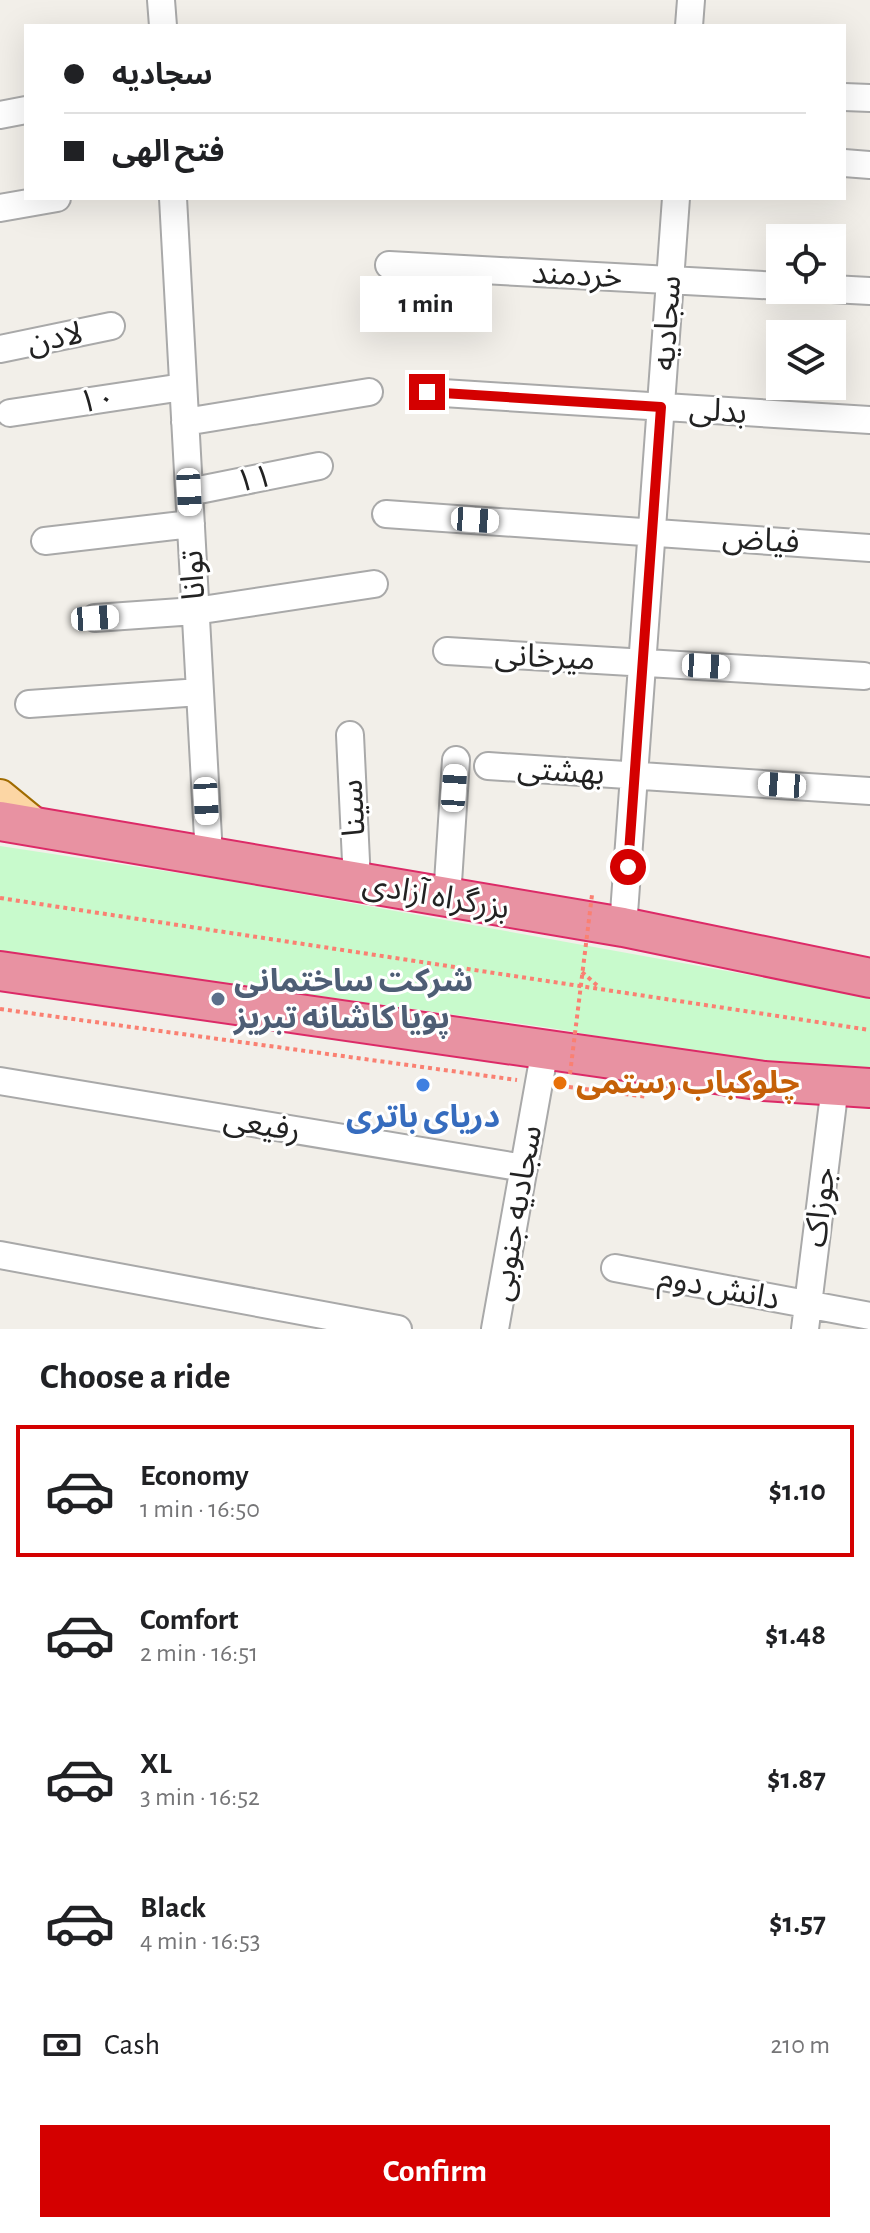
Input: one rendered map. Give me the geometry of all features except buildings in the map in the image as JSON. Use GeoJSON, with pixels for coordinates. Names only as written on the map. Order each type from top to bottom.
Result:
{"type":"FeatureCollection","features":[{"type":"Feature","properties":{"kind":"highway","name":"بزرگراه آزادی"},"geometry":{"type":"LineString","coordinates":[[0,821],[623,927],[870,978]]}},
{"type":"Feature","properties":{"kind":"highway"},"geometry":{"type":"LineString","coordinates":[[0,971],[551,1069],[853,1087]]}},
{"type":"Feature","properties":{"kind":"main road"},"geometry":{"type":"LineString","coordinates":[[0,796],[39,828]]}},
{"type":"Feature","properties":{"kind":"street"},"geometry":{"type":"LineString","coordinates":[[161,0],[163,24]]}},
{"type":"Feature","properties":{"kind":"street"},"geometry":{"type":"LineString","coordinates":[[689,24],[691,0]]}},
{"type":"Feature","properties":{"kind":"street"},"geometry":{"type":"LineString","coordinates":[[846,97],[870,98]]}},
{"type":"Feature","properties":{"kind":"street"},"geometry":{"type":"LineString","coordinates":[[0,115],[24,110]]}},
{"type":"Feature","properties":{"kind":"street"},"geometry":{"type":"LineString","coordinates":[[846,163],[870,165]]}},
{"type":"Feature","properties":{"kind":"street"},"geometry":{"type":"LineString","coordinates":[[0,208],[46,200]]}},
{"type":"Feature","properties":{"kind":"street","name":"توانا"},"geometry":{"type":"LineString","coordinates":[[173,200],[209,856]]}},
{"type":"Feature","properties":{"kind":"street","name":"سجادیه"},"geometry":{"type":"LineString","coordinates":[[623,927],[676,200]]}},
{"type":"Feature","properties":{"kind":"street","name":"خردمند"},"geometry":{"type":"LineString","coordinates":[[389,265],[766,285]]}},
{"type":"Feature","properties":{"kind":"street"},"geometry":{"type":"LineString","coordinates":[[846,290],[870,291]]}},
{"type":"Feature","properties":{"kind":"street","name":"لادن"},"geometry":{"type":"LineString","coordinates":[[0,349],[111,326]]}},
{"type":"Feature","properties":{"kind":"street","name":"۱۰"},"geometry":{"type":"LineString","coordinates":[[10,413],[183,387]]}},
{"type":"Feature","properties":{"kind":"street"},"geometry":{"type":"LineString","coordinates":[[185,422],[369,392]]}},
{"type":"Feature","properties":{"kind":"street","name":"بدلی"},"geometry":{"type":"LineString","coordinates":[[427,392],[870,420]]}},
{"type":"Feature","properties":{"kind":"street","name":"۱۱"},"geometry":{"type":"LineString","coordinates":[[189,492],[319,466]]}},
{"type":"Feature","properties":{"kind":"street","name":"فیاض"},"geometry":{"type":"LineString","coordinates":[[386,514],[870,548]]}},
{"type":"Feature","properties":{"kind":"street"},"geometry":{"type":"LineString","coordinates":[[45,541],[191,524]]}},
{"type":"Feature","properties":{"kind":"street"},"geometry":{"type":"LineString","coordinates":[[95,618],[195,611],[374,584]]}},
{"type":"Feature","properties":{"kind":"street","name":"میرخانی"},"geometry":{"type":"LineString","coordinates":[[447,651],[864,676]]}},
{"type":"Feature","properties":{"kind":"street"},"geometry":{"type":"LineString","coordinates":[[29,704],[200,692]]}},
{"type":"Feature","properties":{"kind":"street","name":"سینا"},"geometry":{"type":"LineString","coordinates":[[350,735],[357,882]]}},
{"type":"Feature","properties":{"kind":"street"},"geometry":{"type":"LineString","coordinates":[[447,898],[456,760]]}},
{"type":"Feature","properties":{"kind":"street","name":"بهشتی"},"geometry":{"type":"LineString","coordinates":[[488,766],[870,791]]}},
{"type":"Feature","properties":{"kind":"street","name":"سجادیه جنوبی"},"geometry":{"type":"LineString","coordinates":[[495,1329],[524,1168],[551,1069]]}},
{"type":"Feature","properties":{"kind":"street","name":"رفیعی"},"geometry":{"type":"LineString","coordinates":[[0,1081],[524,1168]]}},
{"type":"Feature","properties":{"kind":"street","name":"جوزاک"},"geometry":{"type":"LineString","coordinates":[[806,1317],[853,1087]]}},
{"type":"Feature","properties":{"kind":"street"},"geometry":{"type":"LineString","coordinates":[[0,1255],[398,1329]]}},
{"type":"Feature","properties":{"kind":"street","name":"دانش دوم"},"geometry":{"type":"LineString","coordinates":[[615,1268],[806,1317],[870,1316]]}},
{"type":"Feature","properties":{"kind":"path"},"geometry":{"type":"LineString","coordinates":[[551,1069],[582,972],[592,895]]}},
{"type":"Feature","properties":{"kind":"path"},"geometry":{"type":"LineString","coordinates":[[0,898],[870,1030]]}},
{"type":"Feature","properties":{"kind":"path"},"geometry":{"type":"LineString","coordinates":[[582,972],[601,989]]}},
{"type":"Feature","properties":{"kind":"path"},"geometry":{"type":"LineString","coordinates":[[0,1009],[551,1069],[651,1097]]}},
{"type":"Feature","properties":{"kind":"green space"},"geometry":{"type":"Polygon","coordinates":[[[0,846],[224,880],[870,997],[870,1073],[759,1064],[551,1028],[0,952],[0,846]]]}},
{"type":"Feature","properties":{"kind":"place","name":"شرکت ساختمانی پویا کاشانه تبریز"},"geometry":{"type":"Point","coordinates":[218,999]}},
{"type":"Feature","properties":{"kind":"place","name":"چلوکباب رستمی"},"geometry":{"type":"Point","coordinates":[560,1083]}},
{"type":"Feature","properties":{"kind":"place","name":"دریای باتری"},"geometry":{"type":"Point","coordinates":[423,1085]}},
{"type":"Feature","properties":{"kind":"route"},"geometry":{"type":"LineString","coordinates":[[427,392],[661,407],[628,867]]}}]}
